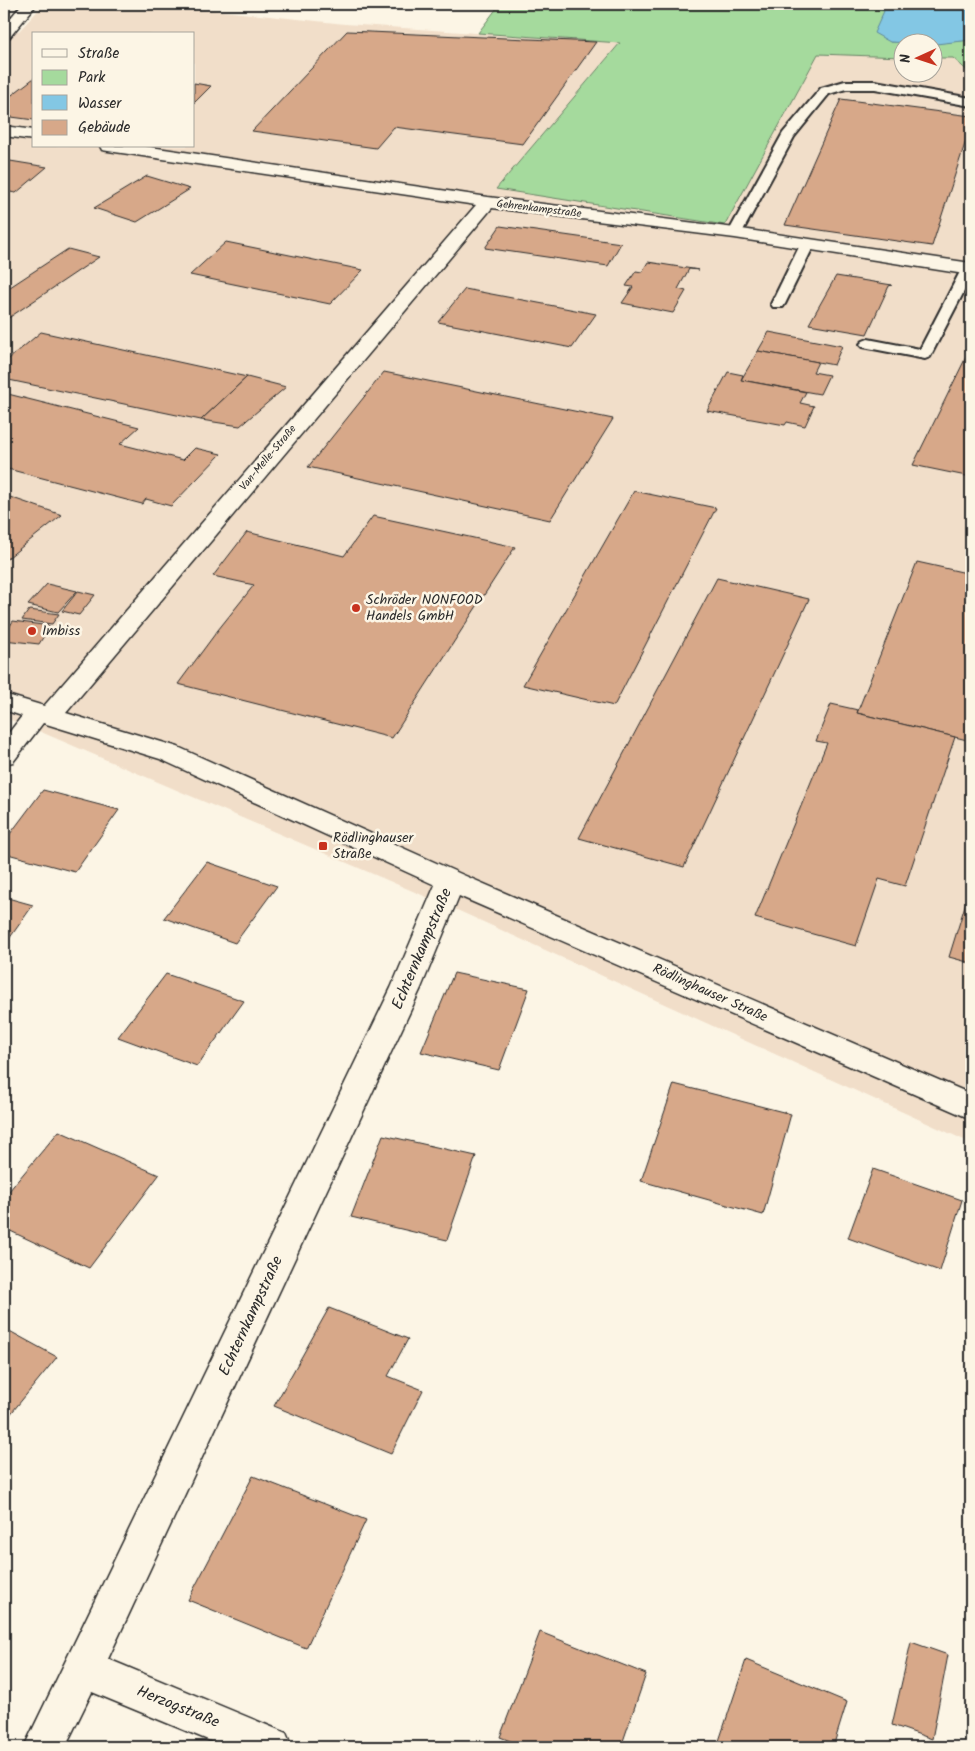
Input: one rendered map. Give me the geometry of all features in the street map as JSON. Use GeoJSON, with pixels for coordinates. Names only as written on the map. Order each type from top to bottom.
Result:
{"type":"FeatureCollection","features":[{"type":"Feature","properties":{"kind":"street"},"geometry":{"type":"LineString","coordinates":[[4,35],[30,4]]}},
{"type":"Feature","properties":{"kind":"street"},"geometry":{"type":"LineString","coordinates":[[4,131],[32,135]]}},
{"type":"Feature","properties":{"kind":"street","name":"Gehrenkampstraße"},"geometry":{"type":"LineString","coordinates":[[122,148],[488,202],[735,233],[970,268]]}},
{"type":"Feature","properties":{"kind":"street","name":"Van-Melle-Straße"},"geometry":{"type":"LineString","coordinates":[[4,756],[44,714],[488,202]]}},
{"type":"Feature","properties":{"kind":"street","name":"Rödlinghauser Straße"},"geometry":{"type":"LineString","coordinates":[[4,702],[169,753],[451,881],[971,1108]]}},
{"type":"Feature","properties":{"kind":"street","name":"Echternkampstraße"},"geometry":{"type":"LineString","coordinates":[[44,1747],[406,988],[451,881]]}},
{"type":"Feature","properties":{"kind":"street","name":"Herzogstraße"},"geometry":{"type":"LineString","coordinates":[[83,1668],[272,1747]]}},
{"type":"Feature","properties":{"kind":"lane"},"geometry":{"type":"LineString","coordinates":[[735,233],[788,136],[825,91],[845,85],[876,85],[971,102]]}},
{"type":"Feature","properties":{"kind":"lane"},"geometry":{"type":"LineString","coordinates":[[778,304],[807,245]]}},
{"type":"Feature","properties":{"kind":"lane"},"geometry":{"type":"LineString","coordinates":[[868,344],[925,354],[970,268]]}},
{"type":"Feature","properties":{"kind":"shaded area"},"geometry":{"type":"Polygon","coordinates":[[[44,4],[157,4],[345,24],[620,43],[497,189],[725,225],[818,54],[892,57],[892,82],[942,82],[942,58],[953,58],[971,74],[971,1143],[457,910],[20,723],[4,718],[4,32],[19,31],[44,4]]]}},
{"type":"Feature","properties":{"kind":"green space"},"geometry":{"type":"Polygon","coordinates":[[[500,4],[875,4],[884,10],[890,42],[892,42],[892,57],[818,54],[725,225],[496,189],[620,43],[478,33],[500,4]]]}},
{"type":"Feature","properties":{"kind":"green space"},"geometry":{"type":"Polygon","coordinates":[[[971,40],[971,74],[953,58],[942,58],[942,42],[971,40]]]}},
{"type":"Feature","properties":{"kind":"water"},"geometry":{"type":"Polygon","coordinates":[[[875,4],[971,4],[971,40],[942,43],[942,32],[892,32],[892,42],[890,42],[874,33],[884,11],[875,4]]]}},
{"type":"Feature","properties":{"kind":"building"},"geometry":{"type":"Polygon","coordinates":[[[347,31],[596,42],[523,144],[394,127],[376,148],[252,131],[347,31]]]}},
{"type":"Feature","properties":{"kind":"building"},"geometry":{"type":"Polygon","coordinates":[[[32,80],[32,120],[4,116],[4,101],[32,80]]]}},
{"type":"Feature","properties":{"kind":"building"},"geometry":{"type":"Polygon","coordinates":[[[195,83],[211,86],[195,102],[195,83]]]}},
{"type":"Feature","properties":{"kind":"building"},"geometry":{"type":"Polygon","coordinates":[[[841,99],[971,116],[971,125],[932,246],[785,225],[841,99]]]}},
{"type":"Feature","properties":{"kind":"building"},"geometry":{"type":"Polygon","coordinates":[[[4,160],[47,167],[16,193],[4,191],[4,160]]]}},
{"type":"Feature","properties":{"kind":"building"},"geometry":{"type":"Polygon","coordinates":[[[147,176],[190,189],[137,222],[94,208],[147,176]]]}},
{"type":"Feature","properties":{"kind":"building"},"geometry":{"type":"Polygon","coordinates":[[[500,226],[621,243],[608,266],[485,248],[500,226]]]}},
{"type":"Feature","properties":{"kind":"building"},"geometry":{"type":"Polygon","coordinates":[[[226,242],[363,270],[330,304],[190,275],[226,242]]]}},
{"type":"Feature","properties":{"kind":"building"},"geometry":{"type":"Polygon","coordinates":[[[68,249],[99,257],[4,321],[4,291],[68,249]]]}},
{"type":"Feature","properties":{"kind":"building"},"geometry":{"type":"Polygon","coordinates":[[[648,262],[699,270],[689,269],[678,289],[686,291],[673,313],[622,303],[633,287],[626,286],[636,271],[642,272],[648,262]]]}},
{"type":"Feature","properties":{"kind":"building"},"geometry":{"type":"Polygon","coordinates":[[[836,276],[892,285],[889,286],[867,334],[809,324],[836,276]]]}},
{"type":"Feature","properties":{"kind":"building"},"geometry":{"type":"Polygon","coordinates":[[[465,289],[596,314],[572,348],[438,322],[465,289]]]}},
{"type":"Feature","properties":{"kind":"building"},"geometry":{"type":"Polygon","coordinates":[[[41,332],[247,377],[201,420],[4,379],[4,363],[41,332]]]}},
{"type":"Feature","properties":{"kind":"building"},"geometry":{"type":"Polygon","coordinates":[[[769,332],[842,346],[834,365],[758,351],[769,332]]]}},
{"type":"Feature","properties":{"kind":"building"},"geometry":{"type":"Polygon","coordinates":[[[971,347],[971,477],[913,465],[971,347]]]}},
{"type":"Feature","properties":{"kind":"building"},"geometry":{"type":"Polygon","coordinates":[[[758,351],[818,362],[813,372],[829,375],[820,394],[741,380],[758,351]]]}},
{"type":"Feature","properties":{"kind":"building"},"geometry":{"type":"Polygon","coordinates":[[[384,372],[613,419],[550,520],[308,467],[384,372]]]}},
{"type":"Feature","properties":{"kind":"building"},"geometry":{"type":"Polygon","coordinates":[[[728,372],[743,375],[741,380],[806,392],[800,403],[814,406],[805,426],[787,422],[785,425],[707,411],[728,372]]]}},
{"type":"Feature","properties":{"kind":"building"},"geometry":{"type":"Polygon","coordinates":[[[247,377],[286,387],[240,426],[201,420],[247,377]]]}},
{"type":"Feature","properties":{"kind":"building"},"geometry":{"type":"Polygon","coordinates":[[[4,393],[139,427],[120,444],[183,460],[195,448],[221,454],[171,506],[146,499],[142,504],[4,468],[4,393]]]}},
{"type":"Feature","properties":{"kind":"building"},"geometry":{"type":"Polygon","coordinates":[[[634,491],[716,508],[614,706],[523,685],[634,491]]]}},
{"type":"Feature","properties":{"kind":"building"},"geometry":{"type":"Polygon","coordinates":[[[4,495],[62,515],[4,561],[4,495]]]}},
{"type":"Feature","properties":{"kind":"building","name":"Schröder NONFOOD Handels GmbH"},"geometry":{"type":"Polygon","coordinates":[[[373,516],[515,547],[392,738],[178,684],[254,585],[213,576],[247,532],[344,556],[373,516]]]}},
{"type":"Feature","properties":{"kind":"building"},"geometry":{"type":"Polygon","coordinates":[[[917,562],[971,574],[971,727],[967,740],[857,713],[917,562]]]}},
{"type":"Feature","properties":{"kind":"building"},"geometry":{"type":"Polygon","coordinates":[[[717,578],[809,599],[684,867],[579,838],[717,578]]]}},
{"type":"Feature","properties":{"kind":"building"},"geometry":{"type":"Polygon","coordinates":[[[47,584],[77,591],[58,612],[28,605],[47,584]]]}},
{"type":"Feature","properties":{"kind":"building"},"geometry":{"type":"Polygon","coordinates":[[[78,591],[95,595],[79,615],[62,611],[78,591]]]}},
{"type":"Feature","properties":{"kind":"building"},"geometry":{"type":"Polygon","coordinates":[[[29,610],[59,614],[52,624],[22,620],[29,610]]]}},
{"type":"Feature","properties":{"kind":"building"},"geometry":{"type":"Polygon","coordinates":[[[13,621],[50,626],[39,644],[4,640],[4,636],[13,621]]]}},
{"type":"Feature","properties":{"kind":"building"},"geometry":{"type":"Polygon","coordinates":[[[831,704],[858,710],[857,713],[955,737],[905,886],[879,879],[856,946],[755,918],[827,743],[816,741],[831,704]]]}},
{"type":"Feature","properties":{"kind":"building"},"geometry":{"type":"Polygon","coordinates":[[[43,790],[119,810],[75,872],[4,853],[4,842],[43,790]]]}},
{"type":"Feature","properties":{"kind":"building"},"geometry":{"type":"Polygon","coordinates":[[[207,862],[277,886],[235,943],[164,918],[207,862]]]}},
{"type":"Feature","properties":{"kind":"building"},"geometry":{"type":"Polygon","coordinates":[[[971,886],[971,963],[949,957],[971,886]]]}},
{"type":"Feature","properties":{"kind":"building"},"geometry":{"type":"Polygon","coordinates":[[[4,897],[33,905],[4,946],[4,897]]]}},
{"type":"Feature","properties":{"kind":"building"},"geometry":{"type":"Polygon","coordinates":[[[454,973],[529,989],[499,1070],[421,1052],[454,973]]]}},
{"type":"Feature","properties":{"kind":"building"},"geometry":{"type":"Polygon","coordinates":[[[166,974],[244,1001],[197,1066],[118,1037],[166,974]]]}},
{"type":"Feature","properties":{"kind":"building"},"geometry":{"type":"Polygon","coordinates":[[[674,1084],[791,1114],[763,1215],[641,1181],[674,1084]]]}},
{"type":"Feature","properties":{"kind":"building"},"geometry":{"type":"Polygon","coordinates":[[[59,1131],[159,1175],[89,1268],[4,1228],[4,1197],[59,1131]]]}},
{"type":"Feature","properties":{"kind":"building"},"geometry":{"type":"Polygon","coordinates":[[[383,1135],[476,1156],[447,1240],[351,1217],[383,1135]]]}},
{"type":"Feature","properties":{"kind":"building"},"geometry":{"type":"Polygon","coordinates":[[[873,1169],[962,1200],[940,1271],[848,1238],[873,1169]]]}},
{"type":"Feature","properties":{"kind":"building"},"geometry":{"type":"Polygon","coordinates":[[[329,1308],[408,1339],[388,1376],[423,1390],[391,1454],[274,1406],[329,1308]]]}},
{"type":"Feature","properties":{"kind":"building"},"geometry":{"type":"Polygon","coordinates":[[[4,1328],[57,1357],[4,1422],[4,1328]]]}},
{"type":"Feature","properties":{"kind":"building"},"geometry":{"type":"Polygon","coordinates":[[[253,1476],[366,1520],[306,1648],[188,1600],[253,1476]]]}},
{"type":"Feature","properties":{"kind":"building"},"geometry":{"type":"Polygon","coordinates":[[[540,1632],[646,1674],[621,1747],[526,1747],[500,1737],[540,1632]]]}},
{"type":"Feature","properties":{"kind":"building"},"geometry":{"type":"Polygon","coordinates":[[[911,1642],[948,1655],[932,1739],[892,1725],[911,1642]]]}},
{"type":"Feature","properties":{"kind":"building"},"geometry":{"type":"Polygon","coordinates":[[[746,1660],[847,1702],[833,1747],[717,1747],[746,1660]]]}},
{"type":"Feature","properties":{"kind":"place","name":"Schröder NONFOOD Handels GmbH"},"geometry":{"type":"Point","coordinates":[356,608]}},
{"type":"Feature","properties":{"kind":"place","name":"Imbiss"},"geometry":{"type":"Point","coordinates":[32,631]}},
{"type":"Feature","properties":{"kind":"place","name":"Rödlinghauser Straße"},"geometry":{"type":"Point","coordinates":[323,846]}}]}
